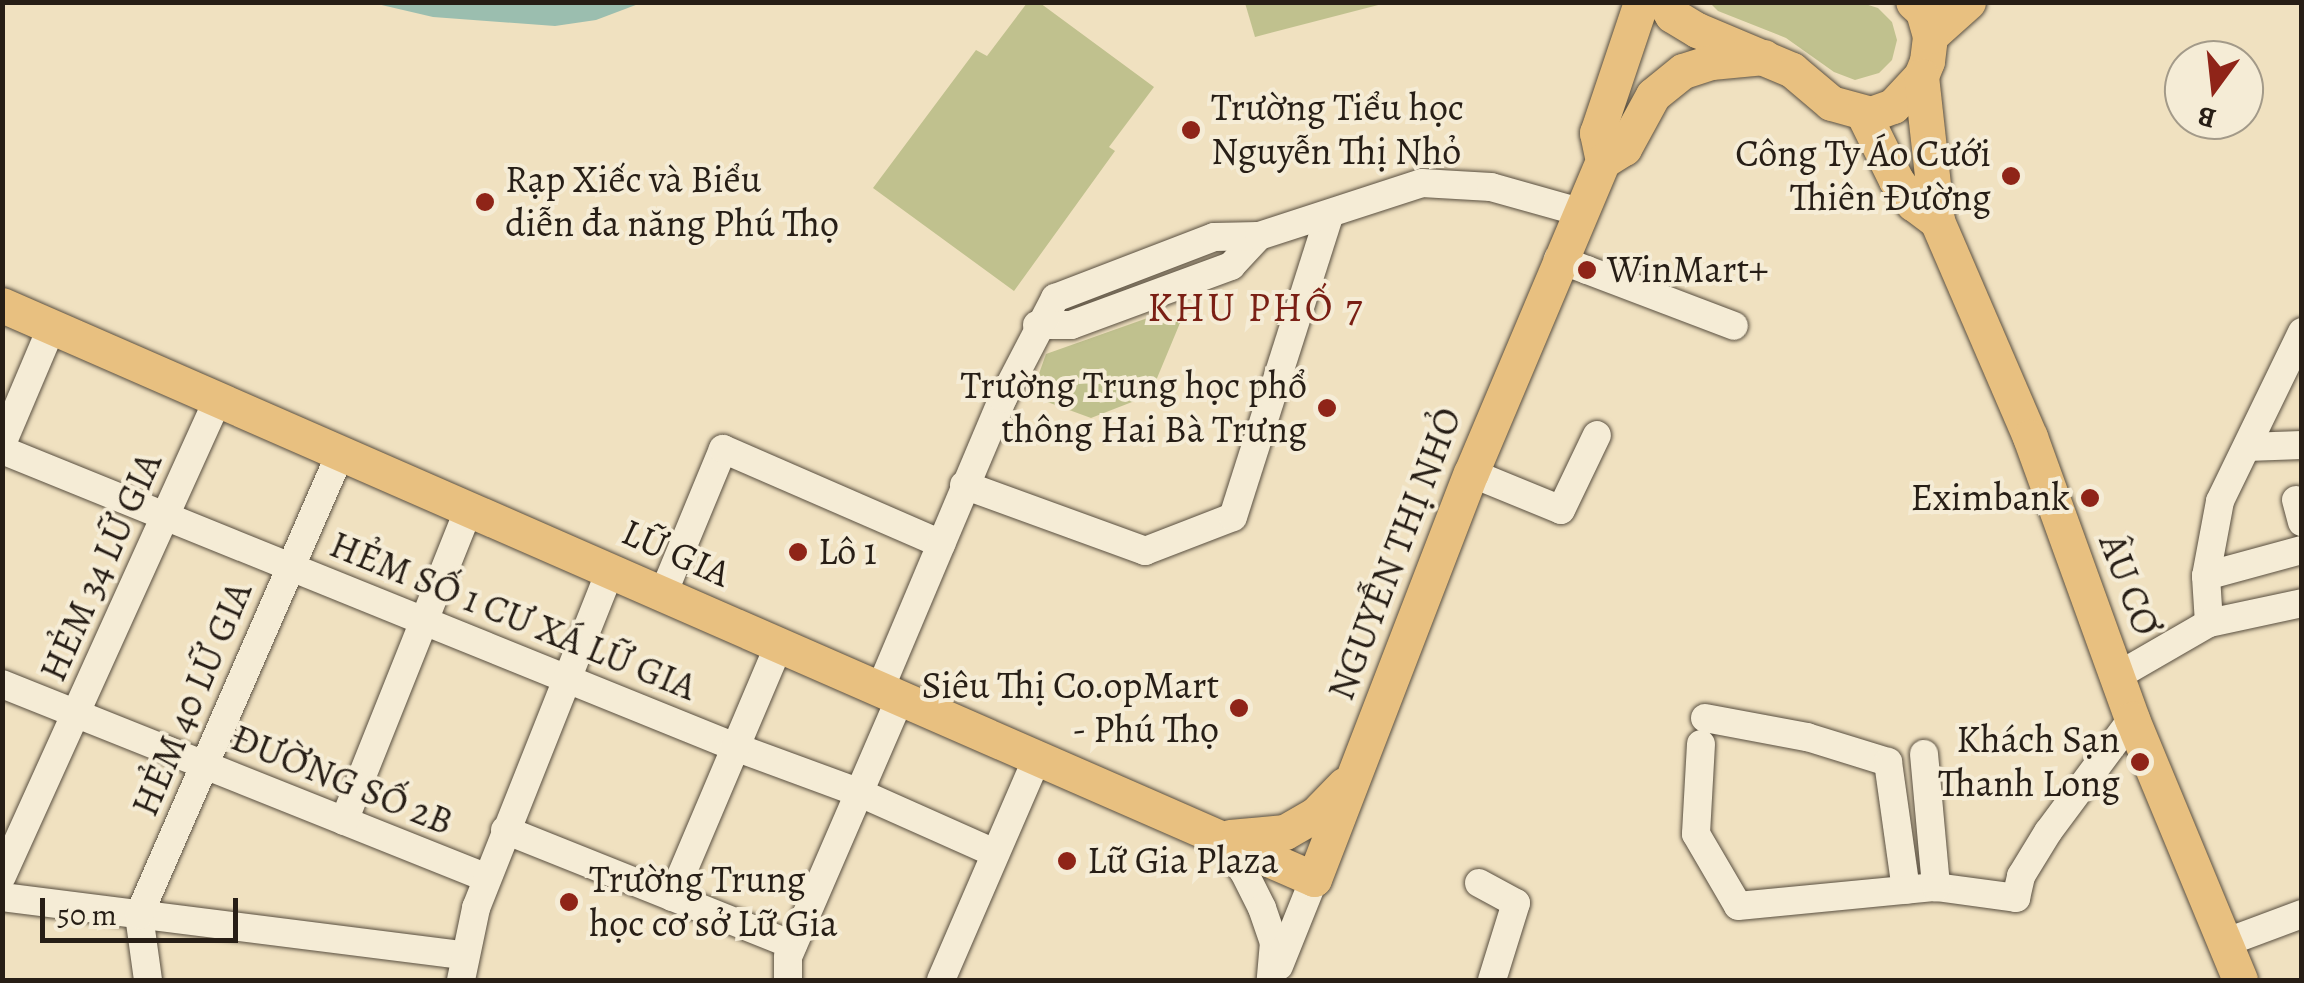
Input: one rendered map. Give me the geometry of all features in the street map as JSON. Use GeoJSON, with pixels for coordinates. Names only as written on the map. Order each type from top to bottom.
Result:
{"type":"FeatureCollection","features":[{"type":"Feature","properties":{"kind":"main road","name":"NGUYỄN THỊ NHỎ"},"geometry":{"type":"LineString","coordinates":[[1603,161],[1597,134],[1641,2]]}},
{"type":"Feature","properties":{"kind":"main road"},"geometry":{"type":"LineString","coordinates":[[1664,2],[1672,15],[1697,30],[1792,70],[1831,103],[1863,113],[1893,106],[1921,76]]}},
{"type":"Feature","properties":{"kind":"main road"},"geometry":{"type":"LineString","coordinates":[[1913,2],[1923,11],[1930,36],[1968,2]]}},
{"type":"Feature","properties":{"kind":"main road","name":"ÂU CƠ"},"geometry":{"type":"LineString","coordinates":[[1930,36],[1921,76],[1937,221],[2024,424],[2132,719],[2240,980]]}},
{"type":"Feature","properties":{"kind":"main road","name":"NGUYỄN THỊ NHỎ"},"geometry":{"type":"LineString","coordinates":[[1314,879],[1471,473],[1558,259],[1603,161],[1624,148],[1653,95],[1683,71],[1711,62],[1764,58]]}},
{"type":"Feature","properties":{"kind":"main road","name":"ÂU CƠ"},"geometry":{"type":"LineString","coordinates":[[1863,113],[1896,180],[1913,203],[1937,221]]}},
{"type":"Feature","properties":{"kind":"main road","name":"LỮ GIA"},"geometry":{"type":"LineString","coordinates":[[2,304],[1314,879]]}},
{"type":"Feature","properties":{"kind":"main road"},"geometry":{"type":"LineString","coordinates":[[1218,837],[1265,838],[1286,832],[1315,816],[1358,770]]}},
{"type":"Feature","properties":{"kind":"street"},"geometry":{"type":"LineString","coordinates":[[788,980],[793,945],[860,794],[890,693],[964,485],[1037,325],[1055,298],[1214,237],[1259,236],[1422,183],[1492,187],[1580,212]]}},
{"type":"Feature","properties":{"kind":"street"},"geometry":{"type":"LineString","coordinates":[[964,485],[1145,550],[1232,517],[1330,216]]}},
{"type":"Feature","properties":{"kind":"street"},"geometry":{"type":"LineString","coordinates":[[1558,259],[1734,326]]}},
{"type":"Feature","properties":{"kind":"street"},"geometry":{"type":"LineString","coordinates":[[2,447],[52,326]]}},
{"type":"Feature","properties":{"kind":"street"},"geometry":{"type":"LineString","coordinates":[[2209,624],[2206,576],[2220,500],[2302,332]]}},
{"type":"Feature","properties":{"kind":"street","name":"HẺM 34 LỮ GIA"},"geometry":{"type":"LineString","coordinates":[[2,876],[218,399]]}},
{"type":"Feature","properties":{"kind":"street"},"geometry":{"type":"LineString","coordinates":[[1471,473],[1561,510],[1596,434]]}},
{"type":"Feature","properties":{"kind":"street"},"geometry":{"type":"LineString","coordinates":[[2247,448],[2302,444]]}},
{"type":"Feature","properties":{"kind":"street","name":"HẺM SỐ 1 CƯ XÁ LỮ GIA"},"geometry":{"type":"LineString","coordinates":[[2,447],[734,747],[860,794],[994,853]]}},
{"type":"Feature","properties":{"kind":"street"},"geometry":{"type":"LineString","coordinates":[[663,594],[723,449],[941,544]]}},
{"type":"Feature","properties":{"kind":"street","name":"HẺM 40 LỮ GIA"},"geometry":{"type":"LineString","coordinates":[[139,914],[340,452]]}},
{"type":"Feature","properties":{"kind":"street"},"geometry":{"type":"LineString","coordinates":[[344,821],[469,509]]}},
{"type":"Feature","properties":{"kind":"street"},"geometry":{"type":"LineString","coordinates":[[2206,576],[2302,550]]}},
{"type":"Feature","properties":{"kind":"street"},"geometry":{"type":"LineString","coordinates":[[2,898],[139,914],[462,968],[487,878],[610,570]]}},
{"type":"Feature","properties":{"kind":"street"},"geometry":{"type":"LineString","coordinates":[[2119,676],[2209,624],[2302,603]]}},
{"type":"Feature","properties":{"kind":"street"},"geometry":{"type":"LineString","coordinates":[[672,898],[779,645]]}},
{"type":"Feature","properties":{"kind":"street","name":"ĐƯỜNG SỐ 2B"},"geometry":{"type":"LineString","coordinates":[[2,684],[487,878]]}},
{"type":"Feature","properties":{"kind":"street"},"geometry":{"type":"LineString","coordinates":[[1906,890],[1888,762],[1806,738],[1703,731],[1696,834],[1738,906],[1906,890],[1936,887],[2016,898],[2021,876],[2048,832],[2132,719]]}},
{"type":"Feature","properties":{"kind":"street"},"geometry":{"type":"LineString","coordinates":[[1924,754],[1936,887]]}},
{"type":"Feature","properties":{"kind":"street"},"geometry":{"type":"LineString","coordinates":[[941,980],[1037,758]]}},
{"type":"Feature","properties":{"kind":"street"},"geometry":{"type":"LineString","coordinates":[[505,830],[793,945]]}},
{"type":"Feature","properties":{"kind":"street"},"geometry":{"type":"LineString","coordinates":[[1218,837],[1244,872],[1262,908],[1274,942],[1272,980]]}},
{"type":"Feature","properties":{"kind":"street","name":"NGUYỄN THỊ NHỎ"},"geometry":{"type":"LineString","coordinates":[[1272,980],[1314,879]]}},
{"type":"Feature","properties":{"kind":"street"},"geometry":{"type":"LineString","coordinates":[[1480,883],[1516,903],[1492,980]]}},
{"type":"Feature","properties":{"kind":"street"},"geometry":{"type":"LineString","coordinates":[[139,914],[148,980]]}},
{"type":"Feature","properties":{"kind":"street"},"geometry":{"type":"LineString","coordinates":[[2227,942],[2302,914]]}},
{"type":"Feature","properties":{"kind":"green space"},"geometry":{"type":"Polygon","coordinates":[[[1245,2],[1386,3],[1255,37],[1245,2]]]}},
{"type":"Feature","properties":{"kind":"green space"},"geometry":{"type":"Polygon","coordinates":[[[1027,3],[1040,3],[1154,87],[1109,147],[1115,151],[1014,291],[873,188],[976,50],[987,56],[1027,3]]]}},
{"type":"Feature","properties":{"kind":"green space"},"geometry":{"type":"Polygon","coordinates":[[[1710,3],[1862,3],[1878,8],[1892,22],[1897,40],[1892,60],[1879,73],[1855,80],[1834,72],[1786,38],[1718,11],[1710,3]]]}},
{"type":"Feature","properties":{"kind":"green space"},"geometry":{"type":"Polygon","coordinates":[[[1156,315],[1180,323],[1150,395],[1091,418],[1031,396],[1046,354],[1156,315]]]}},
{"type":"Feature","properties":{"kind":"shaded area"},"geometry":{"type":"Polygon","coordinates":[[[373,3],[641,3],[596,20],[555,26],[433,17],[373,3]]]}},
{"type":"Feature","properties":{"kind":"place","name":"Trường Tiểu học Nguyễn Thị Nhỏ"},"geometry":{"type":"Point","coordinates":[1191,130]}},
{"type":"Feature","properties":{"kind":"place","name":"Công Ty Áo Cưới Thiên Đường"},"geometry":{"type":"Point","coordinates":[2011,176]}},
{"type":"Feature","properties":{"kind":"place","name":"Rạp Xiếc và Biểu diễn đa năng Phú Thọ"},"geometry":{"type":"Point","coordinates":[485,202]}},
{"type":"Feature","properties":{"kind":"place","name":"WinMart+"},"geometry":{"type":"Point","coordinates":[1587,270]}},
{"type":"Feature","properties":{"kind":"place","name":"Trường Trung học phổ thông Hai Bà Trưng"},"geometry":{"type":"Point","coordinates":[1327,408]}},
{"type":"Feature","properties":{"kind":"place","name":"Eximbank"},"geometry":{"type":"Point","coordinates":[2090,498]}},
{"type":"Feature","properties":{"kind":"place","name":"Lô 1"},"geometry":{"type":"Point","coordinates":[798,552]}},
{"type":"Feature","properties":{"kind":"place","name":"Siêu Thị Co.opMart - Phú Thọ"},"geometry":{"type":"Point","coordinates":[1239,708]}},
{"type":"Feature","properties":{"kind":"place","name":"Khách Sạn Thanh Long"},"geometry":{"type":"Point","coordinates":[2140,762]}},
{"type":"Feature","properties":{"kind":"place","name":"Lữ Gia Plaza"},"geometry":{"type":"Point","coordinates":[1067,861]}},
{"type":"Feature","properties":{"kind":"place","name":"Trường Trung học cơ sở Lữ Gia"},"geometry":{"type":"Point","coordinates":[569,902]}},
{"type":"Feature","properties":{"kind":"district","name":"KHU PHỐ 7"},"geometry":{"type":"Point","coordinates":[1256,308]}}]}
